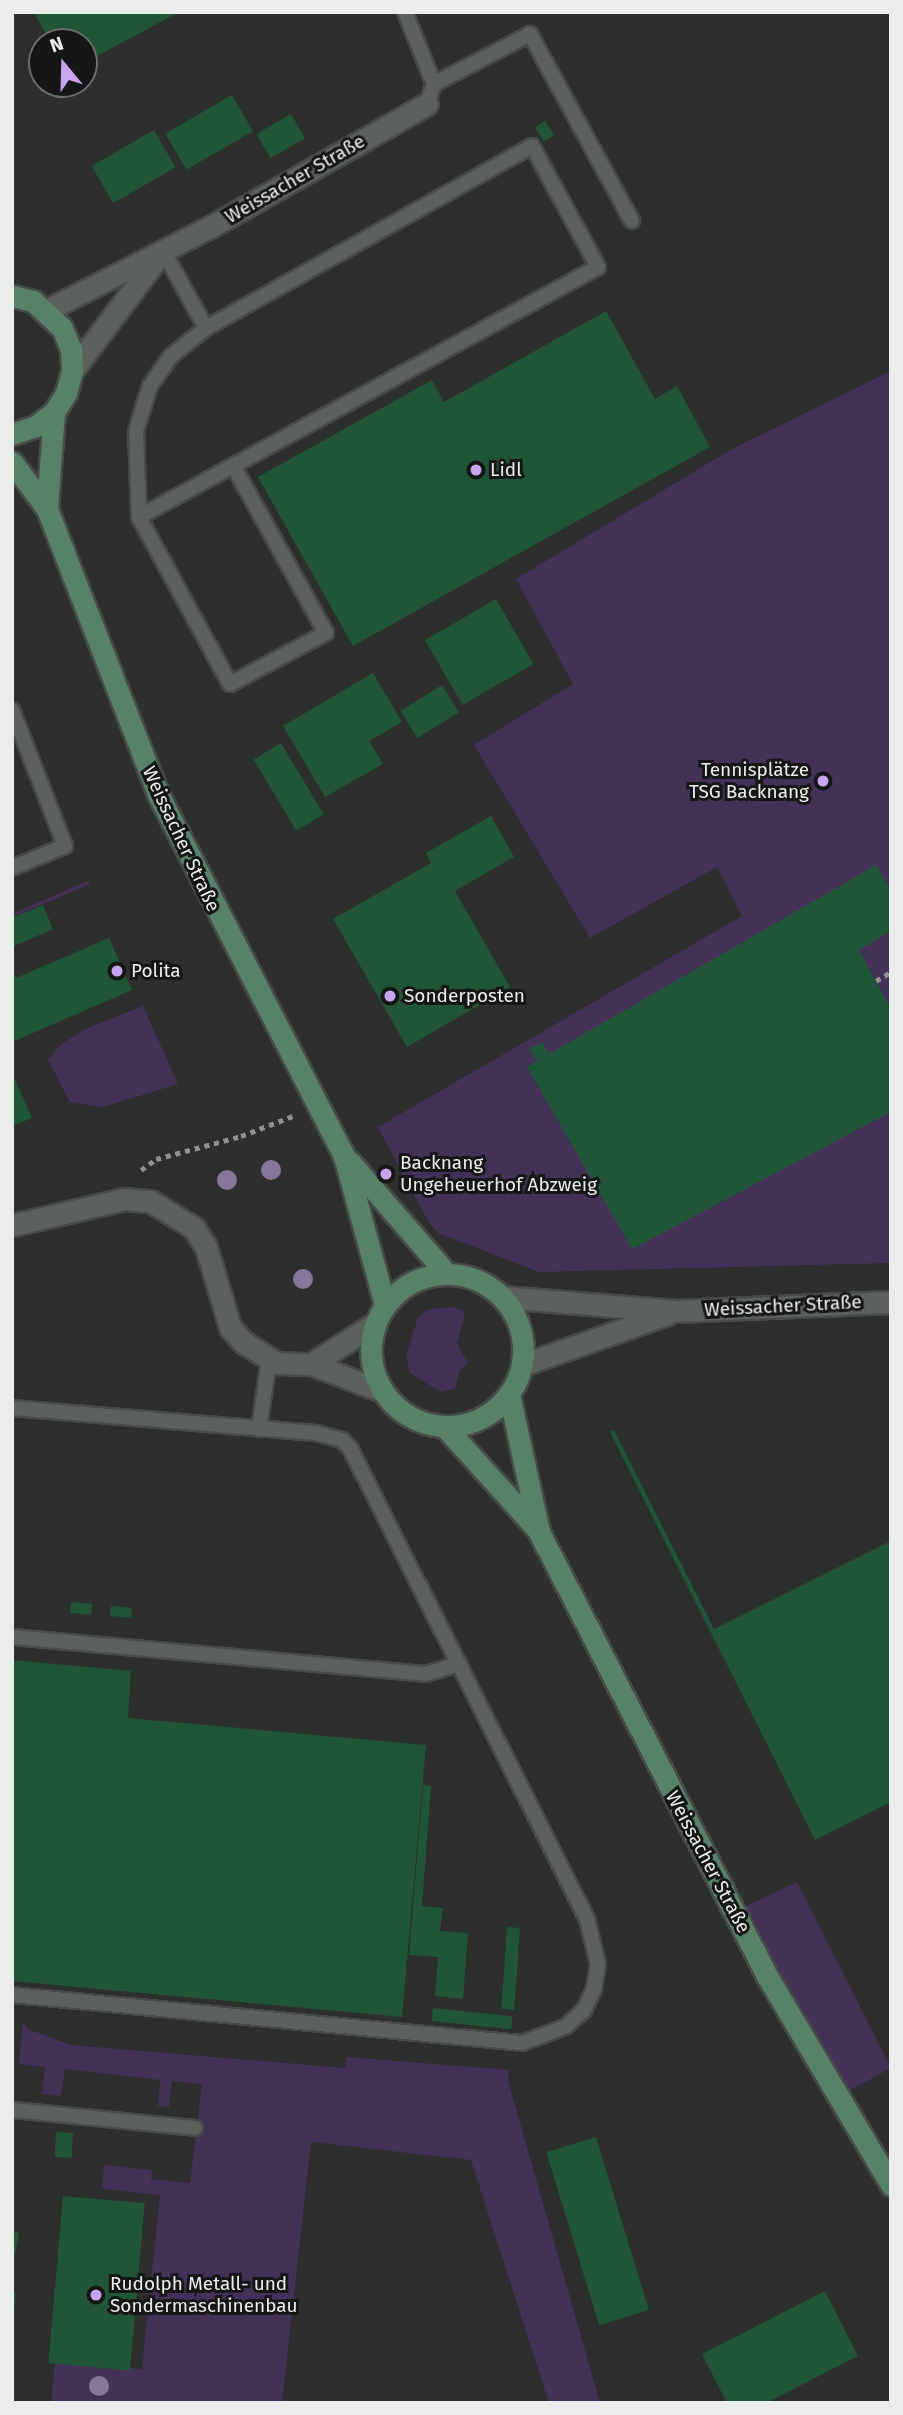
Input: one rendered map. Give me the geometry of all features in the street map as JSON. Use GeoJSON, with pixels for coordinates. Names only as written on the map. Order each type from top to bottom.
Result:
{"type":"FeatureCollection","features":[{"type":"Feature","properties":{"kind":"street","name":"Weissacher Straße"},"geometry":{"type":"LineString","coordinates":[[47,310],[163,251],[431,94]]}},
{"type":"Feature","properties":{"kind":"street","name":"Weissacher Straße"},"geometry":{"type":"LineString","coordinates":[[47,509],[54,412],[66,393],[72,371],[117,305],[163,251]]}},
{"type":"Feature","properties":{"kind":"street"},"geometry":{"type":"LineString","coordinates":[[14,294],[47,310],[62,328],[71,349],[72,371]]}},
{"type":"Feature","properties":{"kind":"street"},"geometry":{"type":"LineString","coordinates":[[12,433],[36,426],[54,412]]}},
{"type":"Feature","properties":{"kind":"street","name":"Weissacher Straße"},"geometry":{"type":"LineString","coordinates":[[12,462],[47,509],[158,794],[344,1156],[447,1274]]}},
{"type":"Feature","properties":{"kind":"street","name":"Weissacher Straße"},"geometry":{"type":"LineString","coordinates":[[344,1156],[380,1314],[371,1362],[382,1391]]}},
{"type":"Feature","properties":{"kind":"street"},"geometry":{"type":"LineString","coordinates":[[12,1225],[125,1199],[150,1200],[173,1211],[194,1228],[206,1247],[230,1328],[269,1360],[312,1364],[382,1391],[413,1419],[444,1426],[481,1419],[509,1394],[522,1365],[522,1334],[502,1297]]}},
{"type":"Feature","properties":{"kind":"street","name":"Weissacher Straße"},"geometry":{"type":"LineString","coordinates":[[380,1314],[417,1280],[447,1274],[476,1280],[502,1297],[676,1311],[891,1302]]}},
{"type":"Feature","properties":{"kind":"street","name":"Weissacher Straße"},"geometry":{"type":"LineString","coordinates":[[522,1365],[676,1311]]}},
{"type":"Feature","properties":{"kind":"street"},"geometry":{"type":"LineString","coordinates":[[312,1364],[380,1314]]}},
{"type":"Feature","properties":{"kind":"street","name":"Weissacher Straße"},"geometry":{"type":"LineString","coordinates":[[509,1394],[540,1532],[767,1976],[891,2185]]}},
{"type":"Feature","properties":{"kind":"street","name":"Weissacher Straße"},"geometry":{"type":"LineString","coordinates":[[444,1426],[540,1532]]}},
{"type":"Feature","properties":{"kind":"lane"},"geometry":{"type":"LineString","coordinates":[[405,12],[431,94],[530,34],[632,221]]}},
{"type":"Feature","properties":{"kind":"lane"},"geometry":{"type":"LineString","coordinates":[[139,517],[597,267],[531,146],[205,328],[171,356],[150,386],[136,431],[139,517],[230,684],[326,633],[234,467]]}},
{"type":"Feature","properties":{"kind":"lane"},"geometry":{"type":"LineString","coordinates":[[163,251],[205,328]]}},
{"type":"Feature","properties":{"kind":"lane"},"geometry":{"type":"LineString","coordinates":[[12,710],[65,846],[12,868]]}},
{"type":"Feature","properties":{"kind":"lane"},"geometry":{"type":"LineString","coordinates":[[259,1429],[269,1360]]}},
{"type":"Feature","properties":{"kind":"lane"},"geometry":{"type":"LineString","coordinates":[[12,1408],[331,1436],[350,1448],[460,1664],[596,1943],[594,1989],[584,2010],[565,2026],[522,2043],[12,1995]]}},
{"type":"Feature","properties":{"kind":"lane"},"geometry":{"type":"LineString","coordinates":[[12,1637],[425,1674],[460,1664]]}},
{"type":"Feature","properties":{"kind":"lane"},"geometry":{"type":"LineString","coordinates":[[12,2110],[195,2128]]}},
{"type":"Feature","properties":{"kind":"path"},"geometry":{"type":"LineString","coordinates":[[876,981],[891,972]]}},
{"type":"Feature","properties":{"kind":"path"},"geometry":{"type":"LineString","coordinates":[[142,1169],[156,1159],[241,1136],[318,1107]]}},
{"type":"Feature","properties":{"kind":"shaded area","name":"Tennisplätze TSG Backnang"},"geometry":{"type":"Polygon","coordinates":[[[891,371],[891,1263],[539,1272],[438,1233],[429,1223],[378,1127],[742,916],[717,867],[590,938],[474,745],[573,684],[516,579],[732,449],[891,371]]]}},
{"type":"Feature","properties":{"kind":"shaded area"},"geometry":{"type":"Polygon","coordinates":[[[88,881],[90,884],[12,917],[12,914],[88,881]]]}},
{"type":"Feature","properties":{"kind":"shaded area"},"geometry":{"type":"Polygon","coordinates":[[[143,1006],[178,1084],[103,1107],[70,1102],[48,1060],[60,1045],[85,1029],[143,1006]]]}},
{"type":"Feature","properties":{"kind":"shaded area"},"geometry":{"type":"Polygon","coordinates":[[[455,1307],[465,1313],[457,1344],[468,1363],[460,1370],[455,1389],[441,1392],[410,1373],[406,1356],[418,1317],[430,1309],[455,1307]]]}},
{"type":"Feature","properties":{"kind":"shaded area"},"geometry":{"type":"Polygon","coordinates":[[[797,1882],[891,2068],[847,2092],[744,1907],[797,1882]]]}},
{"type":"Feature","properties":{"kind":"shaded area"},"geometry":{"type":"Polygon","coordinates":[[[23,2021],[28,2029],[71,2045],[345,2068],[347,2057],[509,2070],[508,2081],[600,2403],[549,2403],[471,2160],[311,2142],[282,2403],[51,2403],[55,2360],[142,2369],[160,2195],[102,2189],[104,2165],[152,2170],[151,2179],[190,2183],[202,2084],[172,2081],[169,2107],[158,2106],[160,2080],[65,2069],[61,2096],[42,2094],[45,2067],[19,2064],[23,2021]]]}},
{"type":"Feature","properties":{"kind":"building"},"geometry":{"type":"Polygon","coordinates":[[[34,12],[179,12],[98,55],[98,28],[43,28],[34,12]]]}},
{"type":"Feature","properties":{"kind":"building"},"geometry":{"type":"Polygon","coordinates":[[[232,95],[253,131],[186,170],[165,134],[232,95]]]}},
{"type":"Feature","properties":{"kind":"building"},"geometry":{"type":"Polygon","coordinates":[[[291,114],[305,138],[270,158],[256,134],[291,114]]]}},
{"type":"Feature","properties":{"kind":"building"},"geometry":{"type":"Polygon","coordinates":[[[545,121],[554,135],[544,142],[535,128],[545,121]]]}},
{"type":"Feature","properties":{"kind":"building"},"geometry":{"type":"Polygon","coordinates":[[[154,130],[176,167],[113,203],[92,166],[154,130]]]}},
{"type":"Feature","properties":{"kind":"building"},"geometry":{"type":"Polygon","coordinates":[[[606,311],[655,399],[677,386],[710,447],[353,646],[258,477],[432,380],[444,402],[606,311]]]}},
{"type":"Feature","properties":{"kind":"building"},"geometry":{"type":"Polygon","coordinates":[[[496,599],[534,664],[462,705],[425,640],[496,599]]]}},
{"type":"Feature","properties":{"kind":"building"},"geometry":{"type":"Polygon","coordinates":[[[373,673],[402,722],[369,741],[383,764],[325,797],[283,726],[373,673]]]}},
{"type":"Feature","properties":{"kind":"building"},"geometry":{"type":"Polygon","coordinates":[[[442,685],[459,712],[417,738],[400,711],[442,685]]]}},
{"type":"Feature","properties":{"kind":"building"},"geometry":{"type":"Polygon","coordinates":[[[281,743],[324,814],[296,831],[254,759],[281,743]]]}},
{"type":"Feature","properties":{"kind":"building"},"geometry":{"type":"Polygon","coordinates":[[[491,816],[514,857],[455,891],[510,987],[407,1047],[333,919],[431,863],[426,853],[491,816]]]}},
{"type":"Feature","properties":{"kind":"building"},"geometry":{"type":"Polygon","coordinates":[[[876,865],[891,890],[891,931],[859,950],[891,1009],[891,1112],[632,1249],[527,1067],[537,1061],[529,1049],[542,1042],[549,1054],[876,865]]]}},
{"type":"Feature","properties":{"kind":"building"},"geometry":{"type":"Polygon","coordinates":[[[43,905],[53,929],[12,947],[12,918],[43,905]]]}},
{"type":"Feature","properties":{"kind":"building"},"geometry":{"type":"Polygon","coordinates":[[[109,938],[132,990],[12,1042],[12,969],[16,978],[109,938]]]}},
{"type":"Feature","properties":{"kind":"building"},"geometry":{"type":"Polygon","coordinates":[[[12,1073],[32,1118],[12,1126],[12,1073]]]}},
{"type":"Feature","properties":{"kind":"building"},"geometry":{"type":"Polygon","coordinates":[[[614,1430],[714,1629],[891,1541],[891,1802],[815,1840],[610,1432],[614,1430]]]}},
{"type":"Feature","properties":{"kind":"building"},"geometry":{"type":"Polygon","coordinates":[[[71,1602],[92,1604],[91,1615],[70,1613],[71,1602]]]}},
{"type":"Feature","properties":{"kind":"building"},"geometry":{"type":"Polygon","coordinates":[[[111,1606],[132,1608],[131,1618],[110,1616],[111,1606]]]}},
{"type":"Feature","properties":{"kind":"building"},"geometry":{"type":"Polygon","coordinates":[[[12,1660],[131,1671],[128,1718],[426,1745],[402,2017],[12,1981],[12,1660]]]}},
{"type":"Feature","properties":{"kind":"building"},"geometry":{"type":"Polygon","coordinates":[[[423,1785],[431,1786],[422,1906],[443,1908],[440,1931],[468,1933],[463,1999],[435,1996],[438,1957],[409,1955],[423,1785]]]}},
{"type":"Feature","properties":{"kind":"building"},"geometry":{"type":"Polygon","coordinates":[[[507,1927],[520,1928],[514,2010],[501,2009],[507,1927]]]}},
{"type":"Feature","properties":{"kind":"building"},"geometry":{"type":"Polygon","coordinates":[[[433,2008],[513,2016],[511,2029],[432,2021],[433,2008]]]}},
{"type":"Feature","properties":{"kind":"building"},"geometry":{"type":"Polygon","coordinates":[[[56,2132],[73,2133],[72,2158],[55,2157],[56,2132]]]}},
{"type":"Feature","properties":{"kind":"building"},"geometry":{"type":"Polygon","coordinates":[[[596,2137],[649,2310],[599,2325],[546,2152],[596,2137]]]}},
{"type":"Feature","properties":{"kind":"building"},"geometry":{"type":"Polygon","coordinates":[[[63,2196],[145,2203],[130,2371],[48,2363],[63,2196]]]}},
{"type":"Feature","properties":{"kind":"building"},"geometry":{"type":"Polygon","coordinates":[[[12,2231],[19,2233],[14,2260],[12,2260],[12,2231]]]}},
{"type":"Feature","properties":{"kind":"building"},"geometry":{"type":"Polygon","coordinates":[[[825,2291],[858,2356],[766,2403],[727,2403],[702,2354],[825,2291]]]}},
{"type":"Feature","properties":{"kind":"building"},"geometry":{"type":"Polygon","coordinates":[[[12,2292],[16,2293],[14,2312],[12,2312],[12,2292]]]}},
{"type":"Feature","properties":{"kind":"place","name":"Lidl"},"geometry":{"type":"Point","coordinates":[476,470]}},
{"type":"Feature","properties":{"kind":"place","name":"Tennisplätze TSG Backnang"},"geometry":{"type":"Point","coordinates":[823,781]}},
{"type":"Feature","properties":{"kind":"place","name":"Polita"},"geometry":{"type":"Point","coordinates":[117,971]}},
{"type":"Feature","properties":{"kind":"place","name":"Sonderposten"},"geometry":{"type":"Point","coordinates":[390,996]}},
{"type":"Feature","properties":{"kind":"place","name":"Backnang Ungeheuerhof Abzweig"},"geometry":{"type":"Point","coordinates":[386,1174]}},
{"type":"Feature","properties":{"kind":"place","name":"Rudolph Metall- und Sondermaschinenbau"},"geometry":{"type":"Point","coordinates":[96,2295]}}]}
